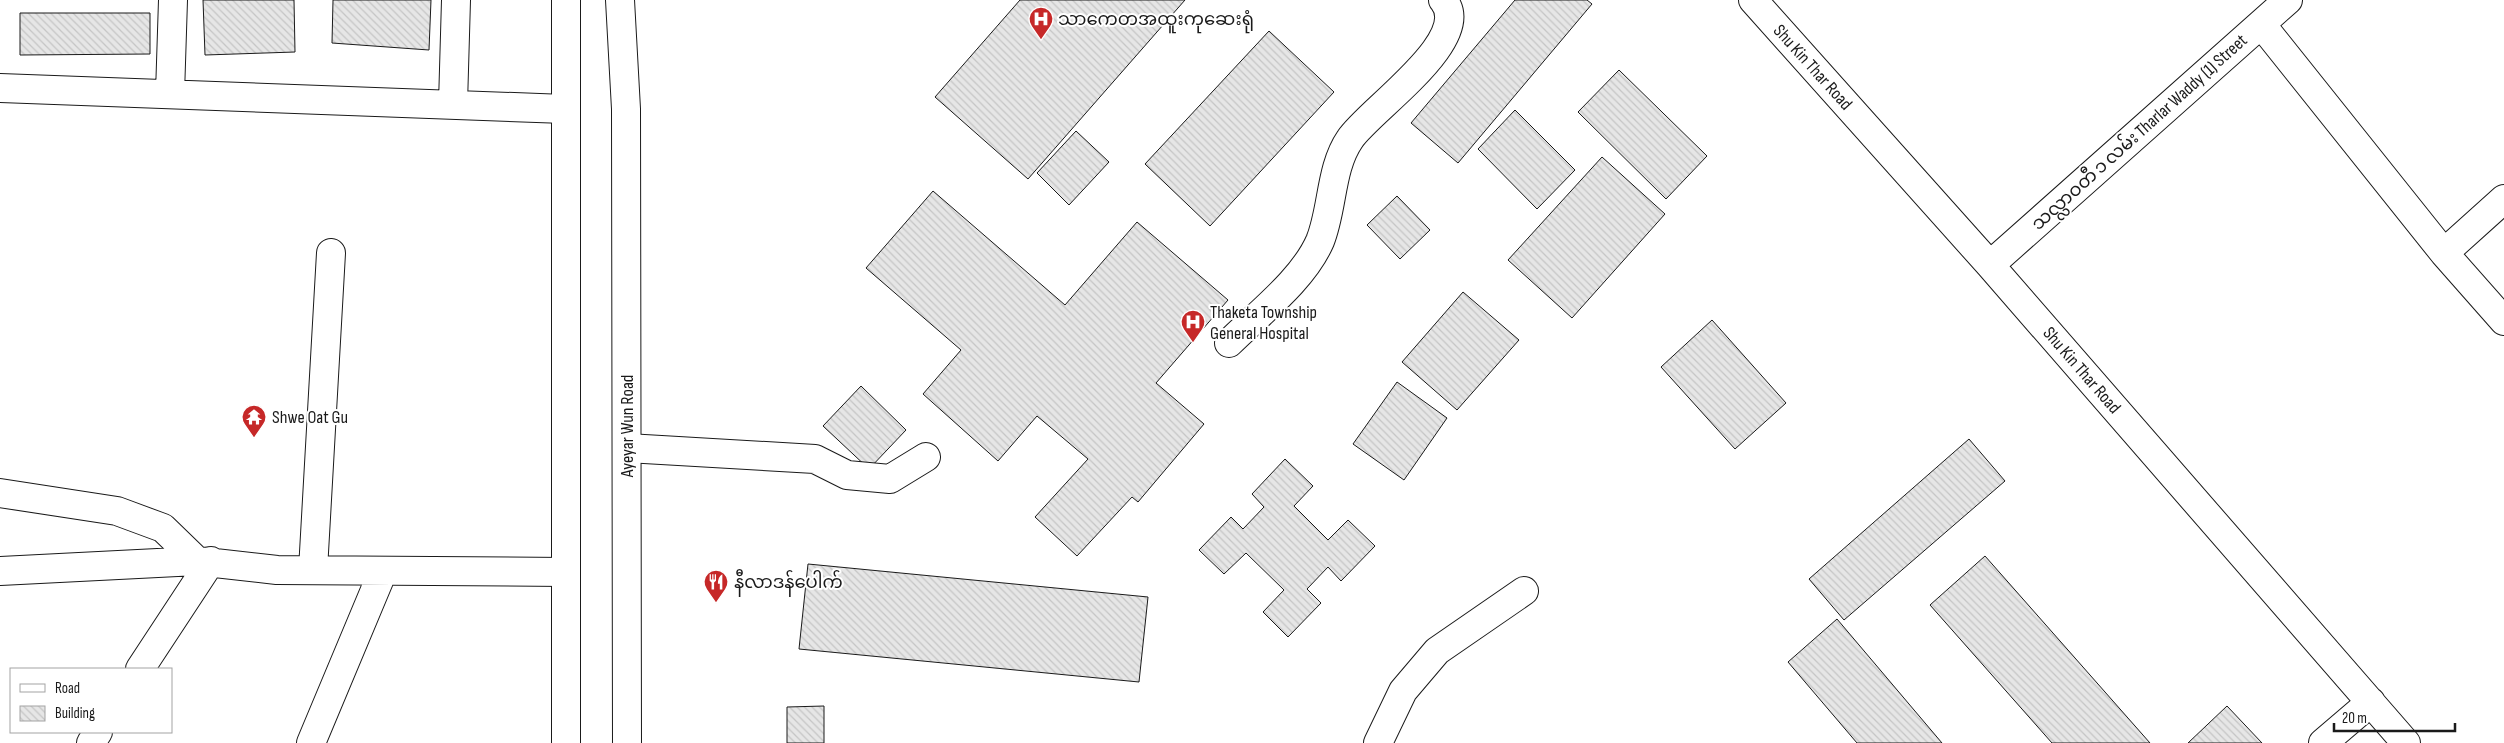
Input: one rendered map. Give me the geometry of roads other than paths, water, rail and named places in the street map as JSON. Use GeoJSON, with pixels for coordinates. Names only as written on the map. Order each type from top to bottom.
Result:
{"type":"FeatureCollection","features":[{"type":"Feature","properties":{"kind":"street"},"geometry":{"type":"LineString","coordinates":[[170,94],[173,0]]}},
{"type":"Feature","properties":{"kind":"street"},"geometry":{"type":"LineString","coordinates":[[453,104],[456,0]]}},
{"type":"Feature","properties":{"kind":"street"},"geometry":{"type":"LineString","coordinates":[[566,0],[566,743]]}},
{"type":"Feature","properties":{"kind":"street","name":"Ayeyar Wun Road"},"geometry":{"type":"LineString","coordinates":[[620,0],[626,108],[627,743]]}},
{"type":"Feature","properties":{"kind":"street","name":"Shu Kin Thar Road"},"geometry":{"type":"LineString","coordinates":[[1753,0],[1990,265],[2406,743]]}},
{"type":"Feature","properties":{"kind":"street","name":"သလ္လာဝတီ ၁ လမ်း Tharlar Waddy (1) Street"},"geometry":{"type":"LineString","coordinates":[[1990,265],[2288,0]]}},
{"type":"Feature","properties":{"kind":"street"},"geometry":{"type":"LineString","coordinates":[[1229,343],[1306,266],[1320,240],[1340,160],[1350,139],[1433,54],[1446,36],[1450,15],[1448,2]]}},
{"type":"Feature","properties":{"kind":"street"},"geometry":{"type":"LineString","coordinates":[[2261,24],[2444,254],[2504,321]]}},
{"type":"Feature","properties":{"kind":"street"},"geometry":{"type":"LineString","coordinates":[[0,88],[565,109]]}},
{"type":"Feature","properties":{"kind":"street"},"geometry":{"type":"LineString","coordinates":[[2444,254],[2504,200]]}},
{"type":"Feature","properties":{"kind":"street"},"geometry":{"type":"LineString","coordinates":[[313,570],[331,253]]}},
{"type":"Feature","properties":{"kind":"street"},"geometry":{"type":"LineString","coordinates":[[627,448],[815,459],[847,475],[890,479],[926,457]]}},
{"type":"Feature","properties":{"kind":"street"},"geometry":{"type":"LineString","coordinates":[[0,492],[117,511],[163,528],[204,561]]}},
{"type":"Feature","properties":{"kind":"street"},"geometry":{"type":"LineString","coordinates":[[0,571],[204,561],[277,570],[566,572]]}},
{"type":"Feature","properties":{"kind":"street"},"geometry":{"type":"LineString","coordinates":[[141,668],[204,561]]}},
{"type":"Feature","properties":{"kind":"street"},"geometry":{"type":"LineString","coordinates":[[311,743],[383,571]]}},
{"type":"Feature","properties":{"kind":"street"},"geometry":{"type":"LineString","coordinates":[[1378,743],[1403,692],[1437,651],[1524,591]]}},
{"type":"Feature","properties":{"kind":"street"},"geometry":{"type":"LineString","coordinates":[[2323,743],[2371,702]]}},
{"type":"Feature","properties":{"kind":"place","name":"သာကေတအထူးကုဆေးရုံ"},"geometry":{"type":"Point","coordinates":[1041,40]}},
{"type":"Feature","properties":{"kind":"place","name":"Thaketa Township General Hospital"},"geometry":{"type":"Point","coordinates":[1193,343]}},
{"type":"Feature","properties":{"kind":"place","name":"Shwe Oat Gu"},"geometry":{"type":"Point","coordinates":[254,438]}},
{"type":"Feature","properties":{"kind":"place","name":"နီလာဒန်ပေါက်"},"geometry":{"type":"Point","coordinates":[716,603]}}]}
